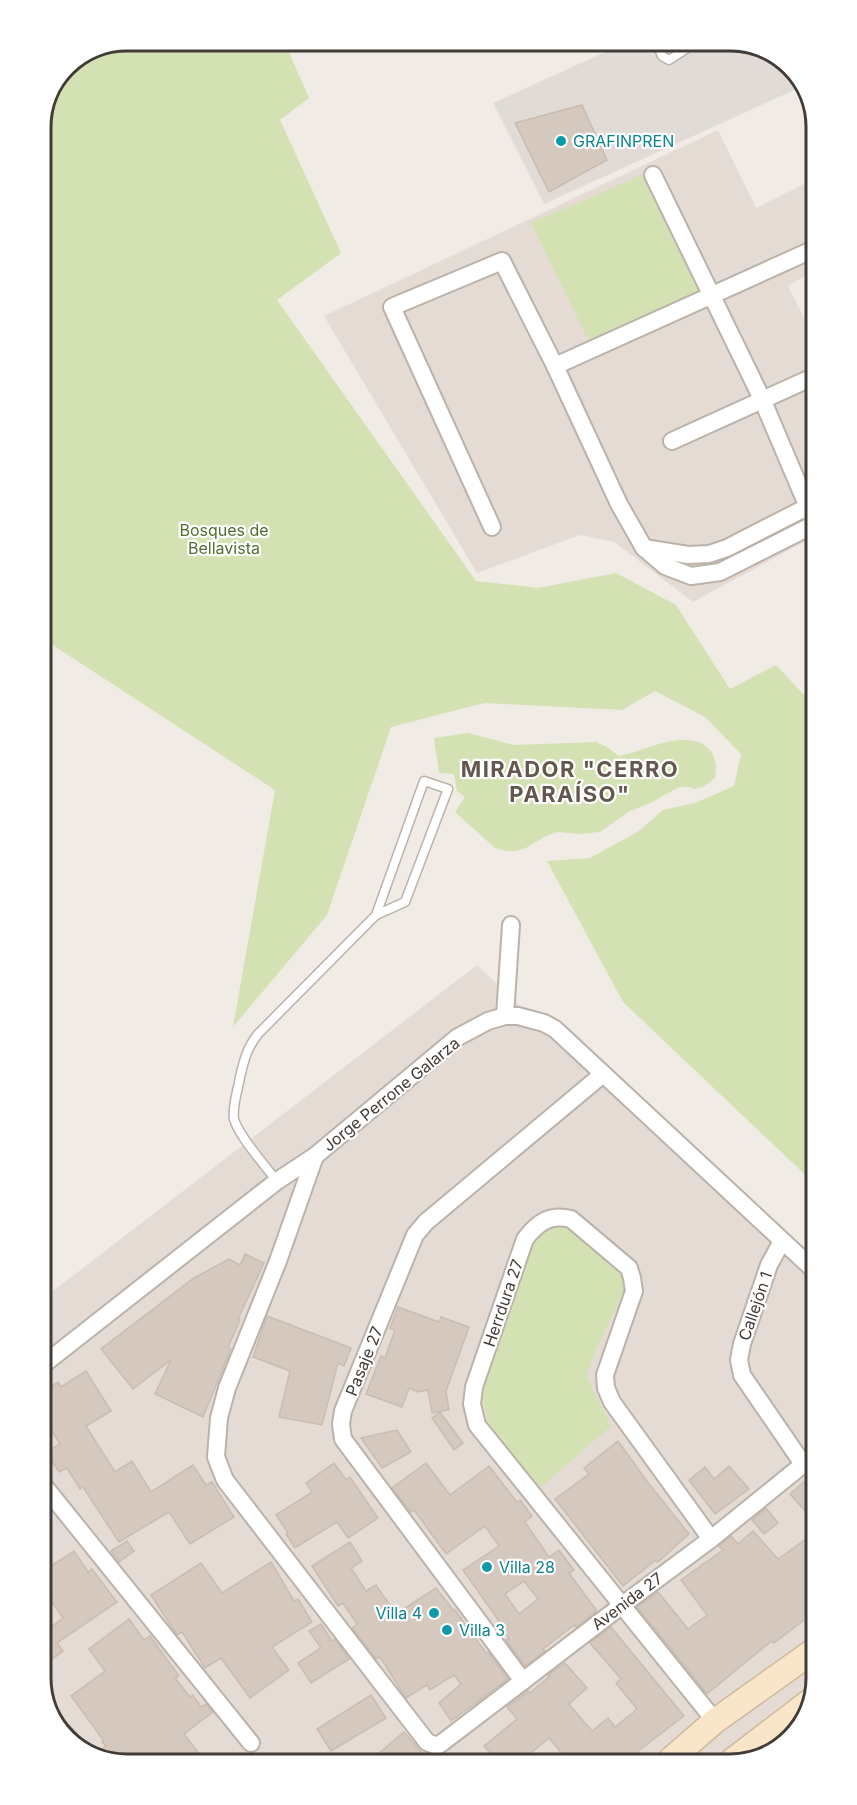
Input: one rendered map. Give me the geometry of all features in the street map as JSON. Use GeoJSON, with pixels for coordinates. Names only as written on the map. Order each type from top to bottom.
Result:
{"type":"FeatureCollection","features":[{"type":"Feature","properties":{"kind":"main road"},"geometry":{"type":"LineString","coordinates":[[677,1754],[715,1721],[806,1656]]}},
{"type":"Feature","properties":{"kind":"main road"},"geometry":{"type":"LineString","coordinates":[[742,1753],[799,1710]]}},
{"type":"Feature","properties":{"kind":"street"},"geometry":{"type":"LineString","coordinates":[[653,175],[762,399],[806,497]]}},
{"type":"Feature","properties":{"kind":"street"},"geometry":{"type":"LineString","coordinates":[[555,366],[806,253]]}},
{"type":"Feature","properties":{"kind":"street"},"geometry":{"type":"LineString","coordinates":[[492,527],[392,307],[502,261],[555,366],[619,504],[644,548],[665,566],[691,576],[720,572],[806,529]]}},
{"type":"Feature","properties":{"kind":"street"},"geometry":{"type":"LineString","coordinates":[[672,441],[806,379]]}},
{"type":"Feature","properties":{"kind":"street"},"geometry":{"type":"LineString","coordinates":[[644,548],[688,555],[709,554],[806,513]]}},
{"type":"Feature","properties":{"kind":"street"},"geometry":{"type":"LineString","coordinates":[[505,1016],[510,925]]}},
{"type":"Feature","properties":{"kind":"street","name":"Jorge Perrone Galarza"},"geometry":{"type":"LineString","coordinates":[[51,1358],[277,1180],[315,1156],[458,1037],[488,1021],[505,1016],[518,1016],[544,1023],[555,1029],[806,1263]]}},
{"type":"Feature","properties":{"kind":"street","name":"Pasaje 27"},"geometry":{"type":"LineString","coordinates":[[523,1681],[343,1439],[341,1424],[343,1411],[416,1235],[426,1222],[603,1074]]}},
{"type":"Feature","properties":{"kind":"street","name":"Avenida 27"},"geometry":{"type":"LineString","coordinates":[[315,1156],[278,1261],[227,1388],[219,1418],[216,1457],[225,1480],[427,1742],[437,1746],[711,1539],[806,1461]]}},
{"type":"Feature","properties":{"kind":"street","name":"Herrdura 27"},"geometry":{"type":"LineString","coordinates":[[711,1539],[612,1402],[606,1388],[605,1375],[634,1291],[629,1268],[571,1219],[561,1217],[544,1220],[534,1227],[525,1239],[474,1387],[472,1404],[477,1425],[715,1721]]}},
{"type":"Feature","properties":{"kind":"street","name":"Callejón 1"},"geometry":{"type":"LineString","coordinates":[[782,1241],[769,1265],[742,1344],[739,1360],[742,1375],[806,1455]]}},
{"type":"Feature","properties":{"kind":"street"},"geometry":{"type":"LineString","coordinates":[[51,1494],[251,1743]]}},
{"type":"Feature","properties":{"kind":"lane"},"geometry":{"type":"LineString","coordinates":[[660,51],[663,58],[669,60],[683,51]]}},
{"type":"Feature","properties":{"kind":"lane"},"geometry":{"type":"LineString","coordinates":[[277,1180],[234,1120],[244,1056],[258,1034],[376,915],[405,902],[448,789],[424,781],[376,915]]}},
{"type":"Feature","properties":{"kind":"shaded area"},"geometry":{"type":"Polygon","coordinates":[[[607,51],[745,52],[764,59],[776,67],[784,73],[796,89],[544,204],[493,103],[607,51]]]}},
{"type":"Feature","properties":{"kind":"shaded area"},"geometry":{"type":"Polygon","coordinates":[[[718,130],[756,208],[806,183],[806,276],[788,286],[806,321],[806,541],[693,602],[614,542],[580,535],[477,573],[324,316],[718,130]]]}},
{"type":"Feature","properties":{"kind":"shaded area"},"geometry":{"type":"Polygon","coordinates":[[[477,965],[806,1276],[806,1678],[802,1703],[798,1712],[784,1732],[764,1746],[745,1753],[730,1754],[122,1754],[112,1753],[89,1744],[73,1732],[64,1720],[52,1693],[51,1293],[477,965]]]}},
{"type":"Feature","properties":{"kind":"green space","name":"Bosques de Bellavista"},"geometry":{"type":"Polygon","coordinates":[[[127,51],[288,51],[309,98],[280,120],[341,253],[277,300],[476,581],[538,588],[616,573],[676,605],[730,689],[776,665],[806,697],[806,1175],[623,1002],[547,861],[590,858],[639,831],[663,810],[695,803],[734,786],[741,754],[705,717],[655,691],[622,710],[484,703],[391,727],[327,915],[233,1027],[275,790],[51,644],[51,122],[59,93],[67,81],[89,61],[102,55],[127,51]]]}},
{"type":"Feature","properties":{"kind":"green space"},"geometry":{"type":"Polygon","coordinates":[[[642,175],[699,293],[590,343],[531,223],[642,175]]]}},
{"type":"Feature","properties":{"kind":"green space","name":"MIRADOR \"CERRO PARAÍSO\""},"geometry":{"type":"Polygon","coordinates":[[[468,733],[514,745],[596,742],[619,756],[665,742],[689,740],[703,745],[713,754],[715,778],[703,787],[695,789],[679,787],[628,812],[600,832],[578,834],[558,832],[526,848],[505,851],[495,848],[455,812],[465,797],[457,791],[454,774],[439,773],[434,738],[468,733]]]}},
{"type":"Feature","properties":{"kind":"green space"},"geometry":{"type":"Polygon","coordinates":[[[569,1224],[623,1271],[627,1285],[586,1376],[611,1426],[539,1489],[488,1422],[480,1388],[527,1243],[547,1225],[569,1224]]]}},
{"type":"Feature","properties":{"kind":"building","name":"GRAFINPREN"},"geometry":{"type":"Polygon","coordinates":[[[582,105],[607,160],[549,192],[515,123],[582,105]]]}},
{"type":"Feature","properties":{"kind":"building"},"geometry":{"type":"Polygon","coordinates":[[[245,1254],[264,1263],[238,1319],[240,1320],[228,1347],[231,1349],[203,1417],[155,1394],[171,1360],[133,1389],[101,1349],[194,1278],[229,1259],[240,1265],[245,1254]]]}},
{"type":"Feature","properties":{"kind":"building"},"geometry":{"type":"Polygon","coordinates":[[[398,1307],[439,1322],[441,1317],[469,1327],[446,1391],[449,1410],[432,1413],[428,1390],[418,1392],[409,1388],[402,1407],[366,1394],[381,1356],[385,1358],[395,1330],[390,1328],[398,1307]]]}},
{"type":"Feature","properties":{"kind":"building"},"geometry":{"type":"Polygon","coordinates":[[[267,1316],[351,1348],[344,1366],[338,1363],[322,1425],[279,1417],[290,1371],[253,1357],[267,1316]]]}},
{"type":"Feature","properties":{"kind":"building"},"geometry":{"type":"Polygon","coordinates":[[[86,1371],[111,1411],[86,1426],[115,1472],[132,1461],[151,1492],[193,1465],[206,1485],[212,1482],[234,1517],[190,1544],[169,1512],[119,1542],[83,1487],[80,1489],[67,1468],[59,1472],[51,1460],[51,1449],[60,1444],[51,1430],[51,1386],[58,1382],[61,1387],[86,1371]]]}},
{"type":"Feature","properties":{"kind":"building"},"geometry":{"type":"Polygon","coordinates":[[[440,1412],[463,1443],[454,1450],[432,1418],[440,1412]]]}},
{"type":"Feature","properties":{"kind":"building"},"geometry":{"type":"Polygon","coordinates":[[[397,1430],[411,1452],[382,1468],[361,1438],[397,1430]]]}},
{"type":"Feature","properties":{"kind":"building"},"geometry":{"type":"Polygon","coordinates":[[[618,1441],[689,1534],[658,1562],[656,1560],[623,1586],[555,1499],[589,1474],[584,1468],[618,1441]]]}},
{"type":"Feature","properties":{"kind":"building"},"geometry":{"type":"Polygon","coordinates":[[[334,1463],[346,1480],[350,1477],[378,1518],[348,1538],[337,1522],[295,1548],[276,1515],[312,1492],[306,1483],[334,1463]]]}},
{"type":"Feature","properties":{"kind":"building"},"geometry":{"type":"Polygon","coordinates":[[[426,1463],[450,1495],[489,1466],[517,1502],[520,1500],[532,1516],[525,1522],[549,1557],[559,1550],[574,1570],[569,1573],[597,1611],[576,1627],[574,1625],[525,1666],[506,1640],[509,1639],[499,1625],[501,1624],[463,1570],[499,1546],[485,1526],[446,1554],[414,1510],[411,1512],[392,1488],[426,1463]],[[524,1581],[505,1594],[519,1614],[538,1599],[524,1581]]]}},
{"type":"Feature","properties":{"kind":"building"},"geometry":{"type":"Polygon","coordinates":[[[729,1466],[749,1489],[715,1514],[689,1480],[705,1467],[714,1479],[729,1466]]]}},
{"type":"Feature","properties":{"kind":"building"},"geometry":{"type":"Polygon","coordinates":[[[804,1482],[806,1484],[806,1512],[790,1494],[804,1482]]]}},
{"type":"Feature","properties":{"kind":"building"},"geometry":{"type":"Polygon","coordinates":[[[766,1508],[778,1523],[764,1534],[752,1520],[766,1508]]]}},
{"type":"Feature","properties":{"kind":"building"},"geometry":{"type":"Polygon","coordinates":[[[753,1531],[778,1559],[806,1539],[806,1619],[774,1643],[772,1641],[707,1694],[637,1607],[658,1592],[688,1629],[707,1615],[681,1580],[723,1550],[719,1546],[731,1536],[738,1544],[753,1531]]]}},
{"type":"Feature","properties":{"kind":"building"},"geometry":{"type":"Polygon","coordinates":[[[127,1541],[134,1551],[119,1562],[111,1551],[127,1541]]]}},
{"type":"Feature","properties":{"kind":"building"},"geometry":{"type":"Polygon","coordinates":[[[350,1542],[362,1561],[351,1568],[366,1591],[376,1585],[396,1614],[436,1588],[508,1679],[451,1721],[439,1703],[461,1684],[454,1675],[430,1690],[427,1685],[406,1698],[380,1657],[376,1659],[352,1628],[357,1624],[343,1603],[338,1606],[312,1566],[350,1542]]]}},
{"type":"Feature","properties":{"kind":"building"},"geometry":{"type":"Polygon","coordinates":[[[74,1551],[88,1572],[92,1569],[117,1602],[57,1643],[63,1651],[51,1660],[51,1627],[63,1618],[51,1601],[51,1566],[74,1551]]]}},
{"type":"Feature","properties":{"kind":"building"},"geometry":{"type":"Polygon","coordinates":[[[271,1562],[294,1601],[298,1599],[312,1622],[272,1647],[289,1670],[250,1698],[221,1658],[205,1668],[182,1632],[177,1635],[151,1595],[201,1563],[222,1593],[271,1562]]]}},
{"type":"Feature","properties":{"kind":"building"},"geometry":{"type":"Polygon","coordinates":[[[129,1619],[144,1640],[150,1636],[179,1676],[175,1678],[190,1697],[193,1695],[201,1707],[206,1704],[213,1712],[184,1734],[199,1754],[122,1754],[101,1749],[106,1746],[102,1742],[104,1741],[71,1696],[105,1671],[89,1649],[129,1619]]]}},
{"type":"Feature","properties":{"kind":"building"},"geometry":{"type":"Polygon","coordinates":[[[321,1624],[332,1641],[335,1639],[349,1659],[311,1683],[298,1663],[321,1648],[309,1631],[321,1624]]]}},
{"type":"Feature","properties":{"kind":"building"},"geometry":{"type":"Polygon","coordinates":[[[611,1627],[684,1716],[637,1752],[639,1754],[562,1754],[549,1738],[530,1754],[491,1754],[484,1746],[517,1719],[507,1707],[528,1691],[530,1693],[550,1676],[548,1675],[565,1663],[587,1688],[569,1704],[592,1731],[608,1718],[615,1727],[637,1709],[616,1683],[621,1679],[590,1643],[611,1627]]]}},
{"type":"Feature","properties":{"kind":"building"},"geometry":{"type":"Polygon","coordinates":[[[371,1695],[386,1718],[331,1751],[317,1729],[371,1695]]]}},
{"type":"Feature","properties":{"kind":"building"},"geometry":{"type":"Polygon","coordinates":[[[404,1732],[423,1754],[378,1754],[404,1732]]]}},
{"type":"Feature","properties":{"kind":"place","name":"GRAFINPREN"},"geometry":{"type":"Point","coordinates":[561,141]}},
{"type":"Feature","properties":{"kind":"place","name":"Villa 28"},"geometry":{"type":"Point","coordinates":[487,1567]}},
{"type":"Feature","properties":{"kind":"place","name":"Villa 4"},"geometry":{"type":"Point","coordinates":[434,1613]}},
{"type":"Feature","properties":{"kind":"place","name":"Villa 3"},"geometry":{"type":"Point","coordinates":[447,1630]}},
{"type":"Feature","properties":{"kind":"district","name":"MIRADOR \"CERRO PARAÍSO\""},"geometry":{"type":"Point","coordinates":[570,782]}}]}
